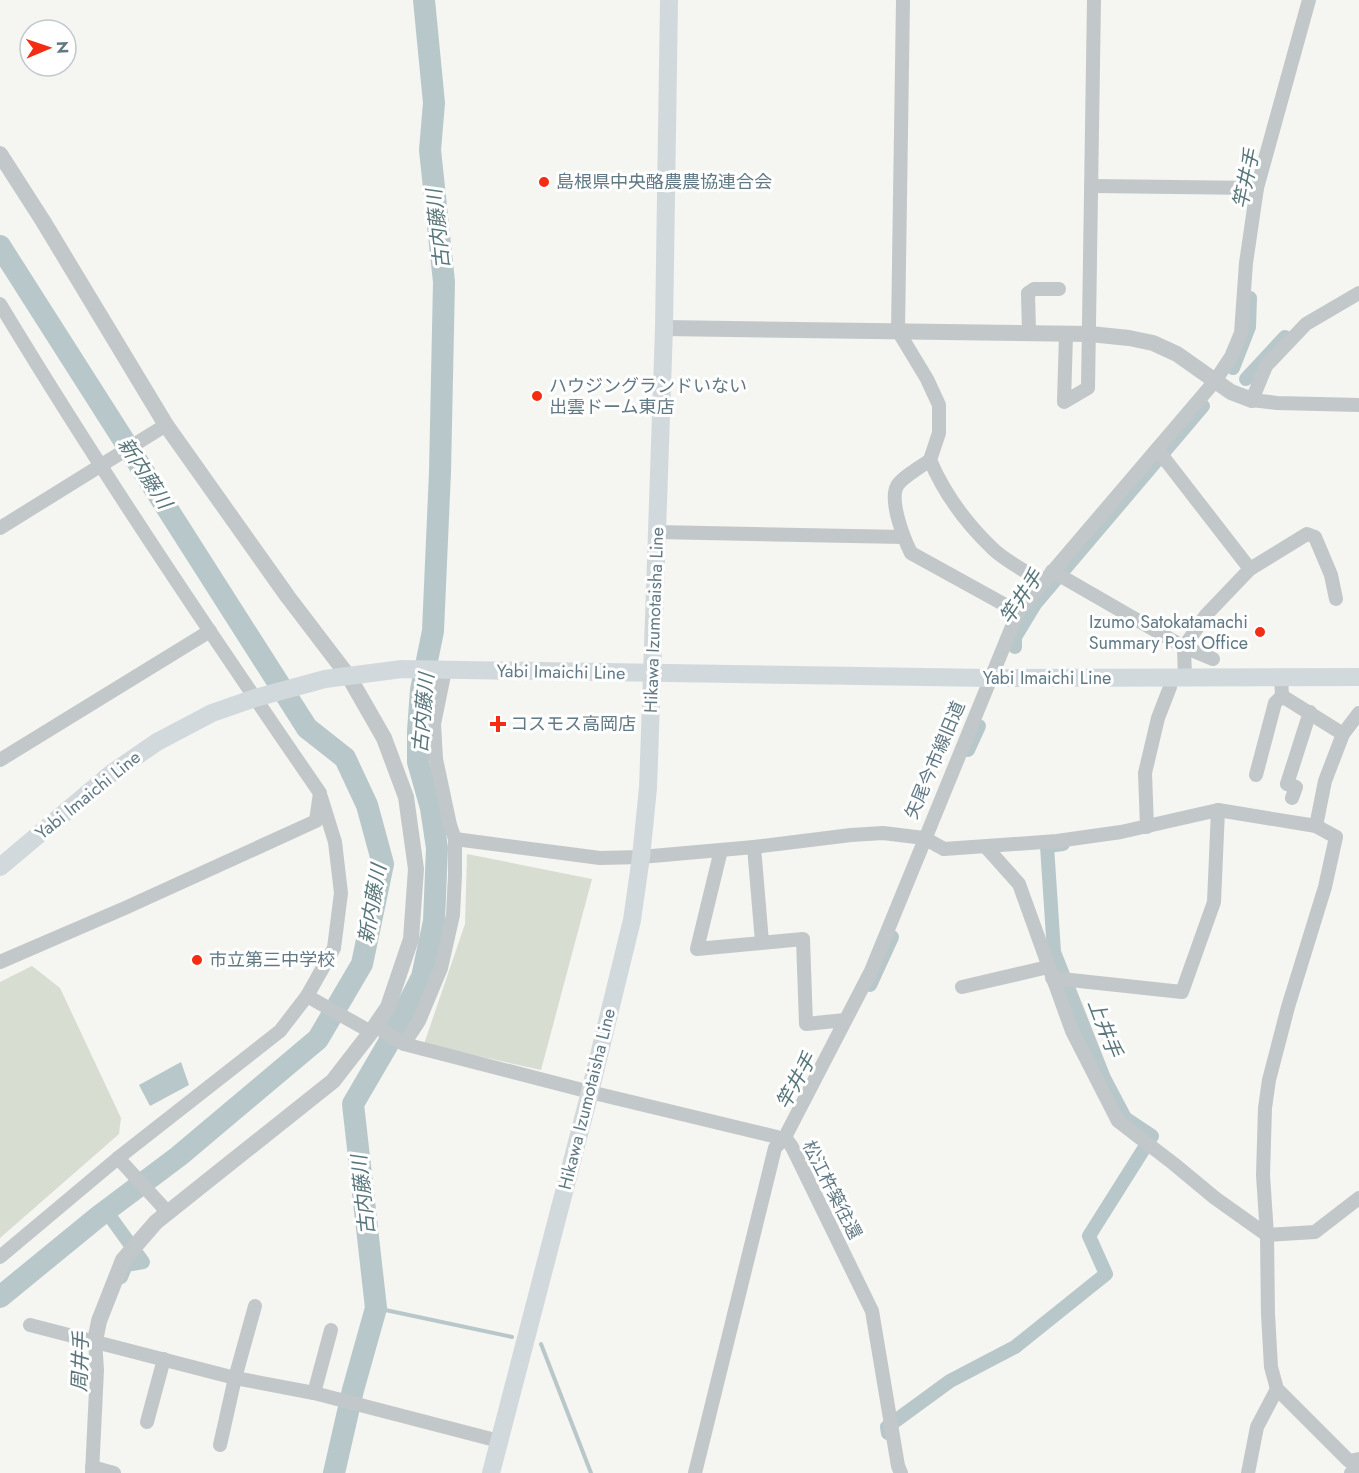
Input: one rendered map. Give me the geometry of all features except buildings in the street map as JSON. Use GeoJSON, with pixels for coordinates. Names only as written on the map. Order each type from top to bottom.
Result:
{"type":"FeatureCollection","features":[{"type":"Feature","properties":{"kind":"main road","name":"Hikawa Izumotaisha Line"},"geometry":{"type":"LineString","coordinates":[[491,1473],[632,920],[641,857],[648,788],[664,328],[669,0]]}},
{"type":"Feature","properties":{"kind":"main road","name":"Yabi Imaichi Line"},"geometry":{"type":"LineString","coordinates":[[0,867],[112,773],[157,742],[212,713],[255,698],[326,679],[402,669],[991,678],[1359,677]]}},
{"type":"Feature","properties":{"kind":"street"},"geometry":{"type":"LineString","coordinates":[[903,0],[898,331],[927,379],[939,405],[939,433],[930,460],[897,484],[894,495],[903,537],[911,553],[1018,612]]}},
{"type":"Feature","properties":{"kind":"street"},"geometry":{"type":"LineString","coordinates":[[1066,334],[1064,402],[1088,388],[1093,186],[1094,0]]}},
{"type":"Feature","properties":{"kind":"street"},"geometry":{"type":"LineString","coordinates":[[1215,381],[1231,357],[1241,333],[1246,263],[1257,188],[1309,0]]}},
{"type":"Feature","properties":{"kind":"street"},"geometry":{"type":"LineString","coordinates":[[0,154],[166,425],[288,597],[349,677],[384,738],[406,797],[416,869],[411,939],[388,1007],[373,1029],[333,1080],[163,1210],[123,1260],[99,1321],[95,1341],[97,1370],[92,1470],[114,1473]]}},
{"type":"Feature","properties":{"kind":"street"},"geometry":{"type":"LineString","coordinates":[[1093,186],[1257,188]]}},
{"type":"Feature","properties":{"kind":"street"},"geometry":{"type":"LineString","coordinates":[[1029,333],[1028,293],[1034,289],[1059,290]]}},
{"type":"Feature","properties":{"kind":"street"},"geometry":{"type":"LineString","coordinates":[[1252,400],[1266,366],[1306,324],[1359,293]]}},
{"type":"Feature","properties":{"kind":"street"},"geometry":{"type":"LineString","coordinates":[[0,304],[46,381],[210,631],[320,793],[335,842],[341,893],[334,948],[307,996],[280,1031],[0,1257]]}},
{"type":"Feature","properties":{"kind":"street"},"geometry":{"type":"LineString","coordinates":[[664,328],[1090,334],[1129,338],[1153,343],[1177,354],[1231,392],[1252,400],[1277,403],[1359,405]]}},
{"type":"Feature","properties":{"kind":"street","name":"矢尾今市線旧道"},"geometry":{"type":"LineString","coordinates":[[455,839],[600,858],[721,850],[883,833],[924,838],[1018,612],[1215,381]]}},
{"type":"Feature","properties":{"kind":"street"},"geometry":{"type":"LineString","coordinates":[[0,528],[166,425]]}},
{"type":"Feature","properties":{"kind":"street"},"geometry":{"type":"LineString","coordinates":[[1157,449],[1251,568]]}},
{"type":"Feature","properties":{"kind":"street"},"geometry":{"type":"LineString","coordinates":[[930,460],[940,483],[951,499],[993,549],[1042,582]]}},
{"type":"Feature","properties":{"kind":"street"},"geometry":{"type":"LineString","coordinates":[[657,532],[903,537]]}},
{"type":"Feature","properties":{"kind":"street"},"geometry":{"type":"LineString","coordinates":[[1147,827],[1145,773],[1158,718],[1170,687],[1177,678],[1184,647],[1206,615],[1251,568],[1307,534],[1315,537],[1331,575],[1336,599]]}},
{"type":"Feature","properties":{"kind":"street"},"geometry":{"type":"LineString","coordinates":[[1052,571],[1184,647],[1214,659]]}},
{"type":"Feature","properties":{"kind":"street"},"geometry":{"type":"LineString","coordinates":[[0,760],[210,631]]}},
{"type":"Feature","properties":{"kind":"street"},"geometry":{"type":"LineString","coordinates":[[404,1044],[419,1021],[441,968],[453,915],[455,839],[436,759],[434,724],[445,670]]}},
{"type":"Feature","properties":{"kind":"street"},"geometry":{"type":"LineString","coordinates":[[1256,775],[1275,703],[1282,696],[1281,677]]}},
{"type":"Feature","properties":{"kind":"street"},"geometry":{"type":"LineString","coordinates":[[1282,696],[1343,734]]}},
{"type":"Feature","properties":{"kind":"street"},"geometry":{"type":"LineString","coordinates":[[1292,798],[1296,787],[1287,784],[1310,712]]}},
{"type":"Feature","properties":{"kind":"street"},"geometry":{"type":"LineString","coordinates":[[1316,826],[1325,781],[1343,734],[1359,713]]}},
{"type":"Feature","properties":{"kind":"street"},"geometry":{"type":"LineString","coordinates":[[0,962],[316,821],[320,793]]}},
{"type":"Feature","properties":{"kind":"street"},"geometry":{"type":"LineString","coordinates":[[924,838],[944,849],[1057,841],[1147,827],[1218,810],[1316,826],[1336,837],[1325,887],[1288,1007],[1269,1080],[1265,1108],[1263,1175],[1271,1367],[1277,1389],[1355,1467]]}},
{"type":"Feature","properties":{"kind":"street"},"geometry":{"type":"LineString","coordinates":[[962,987],[1050,972],[1182,992],[1214,902],[1218,810]]}},
{"type":"Feature","properties":{"kind":"street","name":"松江杵築往還"},"geometry":{"type":"LineString","coordinates":[[901,1473],[872,1311],[792,1147],[783,1139],[871,970],[924,838]]}},
{"type":"Feature","properties":{"kind":"street"},"geometry":{"type":"LineString","coordinates":[[753,847],[762,942]]}},
{"type":"Feature","properties":{"kind":"street"},"geometry":{"type":"LineString","coordinates":[[986,847],[1019,884],[1072,1031],[1118,1121],[1215,1198],[1267,1235],[1315,1232],[1359,1198]]}},
{"type":"Feature","properties":{"kind":"street"},"geometry":{"type":"LineString","coordinates":[[721,850],[697,949],[803,939],[806,1024],[845,1020]]}},
{"type":"Feature","properties":{"kind":"street"},"geometry":{"type":"LineString","coordinates":[[307,996],[404,1044],[783,1139],[775,1148],[695,1473]]}},
{"type":"Feature","properties":{"kind":"street"},"geometry":{"type":"LineString","coordinates":[[120,1160],[163,1210]]}},
{"type":"Feature","properties":{"kind":"street"},"geometry":{"type":"LineString","coordinates":[[220,1445],[235,1378],[255,1306]]}},
{"type":"Feature","properties":{"kind":"street"},"geometry":{"type":"LineString","coordinates":[[30,1325],[235,1378],[314,1393],[499,1441]]}},
{"type":"Feature","properties":{"kind":"street"},"geometry":{"type":"LineString","coordinates":[[314,1393],[331,1330]]}},
{"type":"Feature","properties":{"kind":"street"},"geometry":{"type":"LineString","coordinates":[[147,1422],[164,1359]]}},
{"type":"Feature","properties":{"kind":"street"},"geometry":{"type":"LineString","coordinates":[[1248,1473],[1257,1427],[1277,1389]]}},
{"type":"Feature","properties":{"kind":"shaded area"},"geometry":{"type":"Polygon","coordinates":[[[467,854],[592,879],[541,1070],[424,1044],[465,924],[467,854]]]}},
{"type":"Feature","properties":{"kind":"shaded area"},"geometry":{"type":"Polygon","coordinates":[[[32,966],[60,988],[121,1118],[119,1134],[0,1238],[0,982],[32,966]]]}},
{"type":"Feature","properties":{"kind":"shaded area"},"geometry":{"type":"Polygon","coordinates":[[[181,1062],[189,1085],[150,1106],[139,1085],[181,1062]]]}},
{"type":"Feature","properties":{"kind":"waterway","name":"古内藤川"},"geometry":{"type":"LineString","coordinates":[[334,1473],[353,1390],[376,1308],[353,1104],[388,1044],[422,977],[434,921],[437,848],[431,808],[418,762],[418,731],[421,690],[433,631],[440,472],[444,282],[430,150],[434,103],[424,0]]}},
{"type":"Feature","properties":{"kind":"waterway","name":"新内藤川"},"geometry":{"type":"LineString","coordinates":[[0,246],[307,728],[345,758],[367,805],[383,864],[362,964],[318,1039],[179,1156],[99,1216],[0,1297]]}},
{"type":"Feature","properties":{"kind":"waterway","name":"竿井手"},"geometry":{"type":"LineString","coordinates":[[1233,368],[1249,327],[1250,298]]}},
{"type":"Feature","properties":{"kind":"waterway"},"geometry":{"type":"LineString","coordinates":[[1246,379],[1285,337]]}},
{"type":"Feature","properties":{"kind":"waterway","name":"竿井手"},"geometry":{"type":"LineString","coordinates":[[1015,647],[1015,637],[1035,604],[1203,406]]}},
{"type":"Feature","properties":{"kind":"waterway","name":"竿井手"},"geometry":{"type":"LineString","coordinates":[[968,750],[979,726]]}},
{"type":"Feature","properties":{"kind":"waterway","name":"上井手"},"geometry":{"type":"LineString","coordinates":[[888,1433],[887,1427],[950,1381],[1015,1347],[1106,1274],[1089,1236],[1152,1136],[1125,1118],[1104,1078],[1054,952],[1047,846],[1063,844]]}},
{"type":"Feature","properties":{"kind":"waterway","name":"竿井手"},"geometry":{"type":"LineString","coordinates":[[870,985],[892,937]]}},
{"type":"Feature","properties":{"kind":"waterway","name":"周井手"},"geometry":{"type":"LineString","coordinates":[[106,1211],[143,1262],[126,1265],[121,1277]]}},
{"type":"Feature","properties":{"kind":"waterway"},"geometry":{"type":"LineString","coordinates":[[376,1308],[512,1337]]}},
{"type":"Feature","properties":{"kind":"waterway"},"geometry":{"type":"LineString","coordinates":[[541,1344],[591,1473]]}},
{"type":"Feature","properties":{"kind":"place","name":"島根県中央酪農農協連合会"},"geometry":{"type":"Point","coordinates":[544,182]}},
{"type":"Feature","properties":{"kind":"place","name":"ハウジングランドいない 出雲ドーム東店"},"geometry":{"type":"Point","coordinates":[537,396]}},
{"type":"Feature","properties":{"kind":"place","name":"Izumo Satokatamachi Summary Post Office"},"geometry":{"type":"Point","coordinates":[1260,632]}},
{"type":"Feature","properties":{"kind":"place","name":"コスモス高岡店"},"geometry":{"type":"Point","coordinates":[498,724]}},
{"type":"Feature","properties":{"kind":"place","name":"市立第三中学校"},"geometry":{"type":"Point","coordinates":[197,960]}}]}
